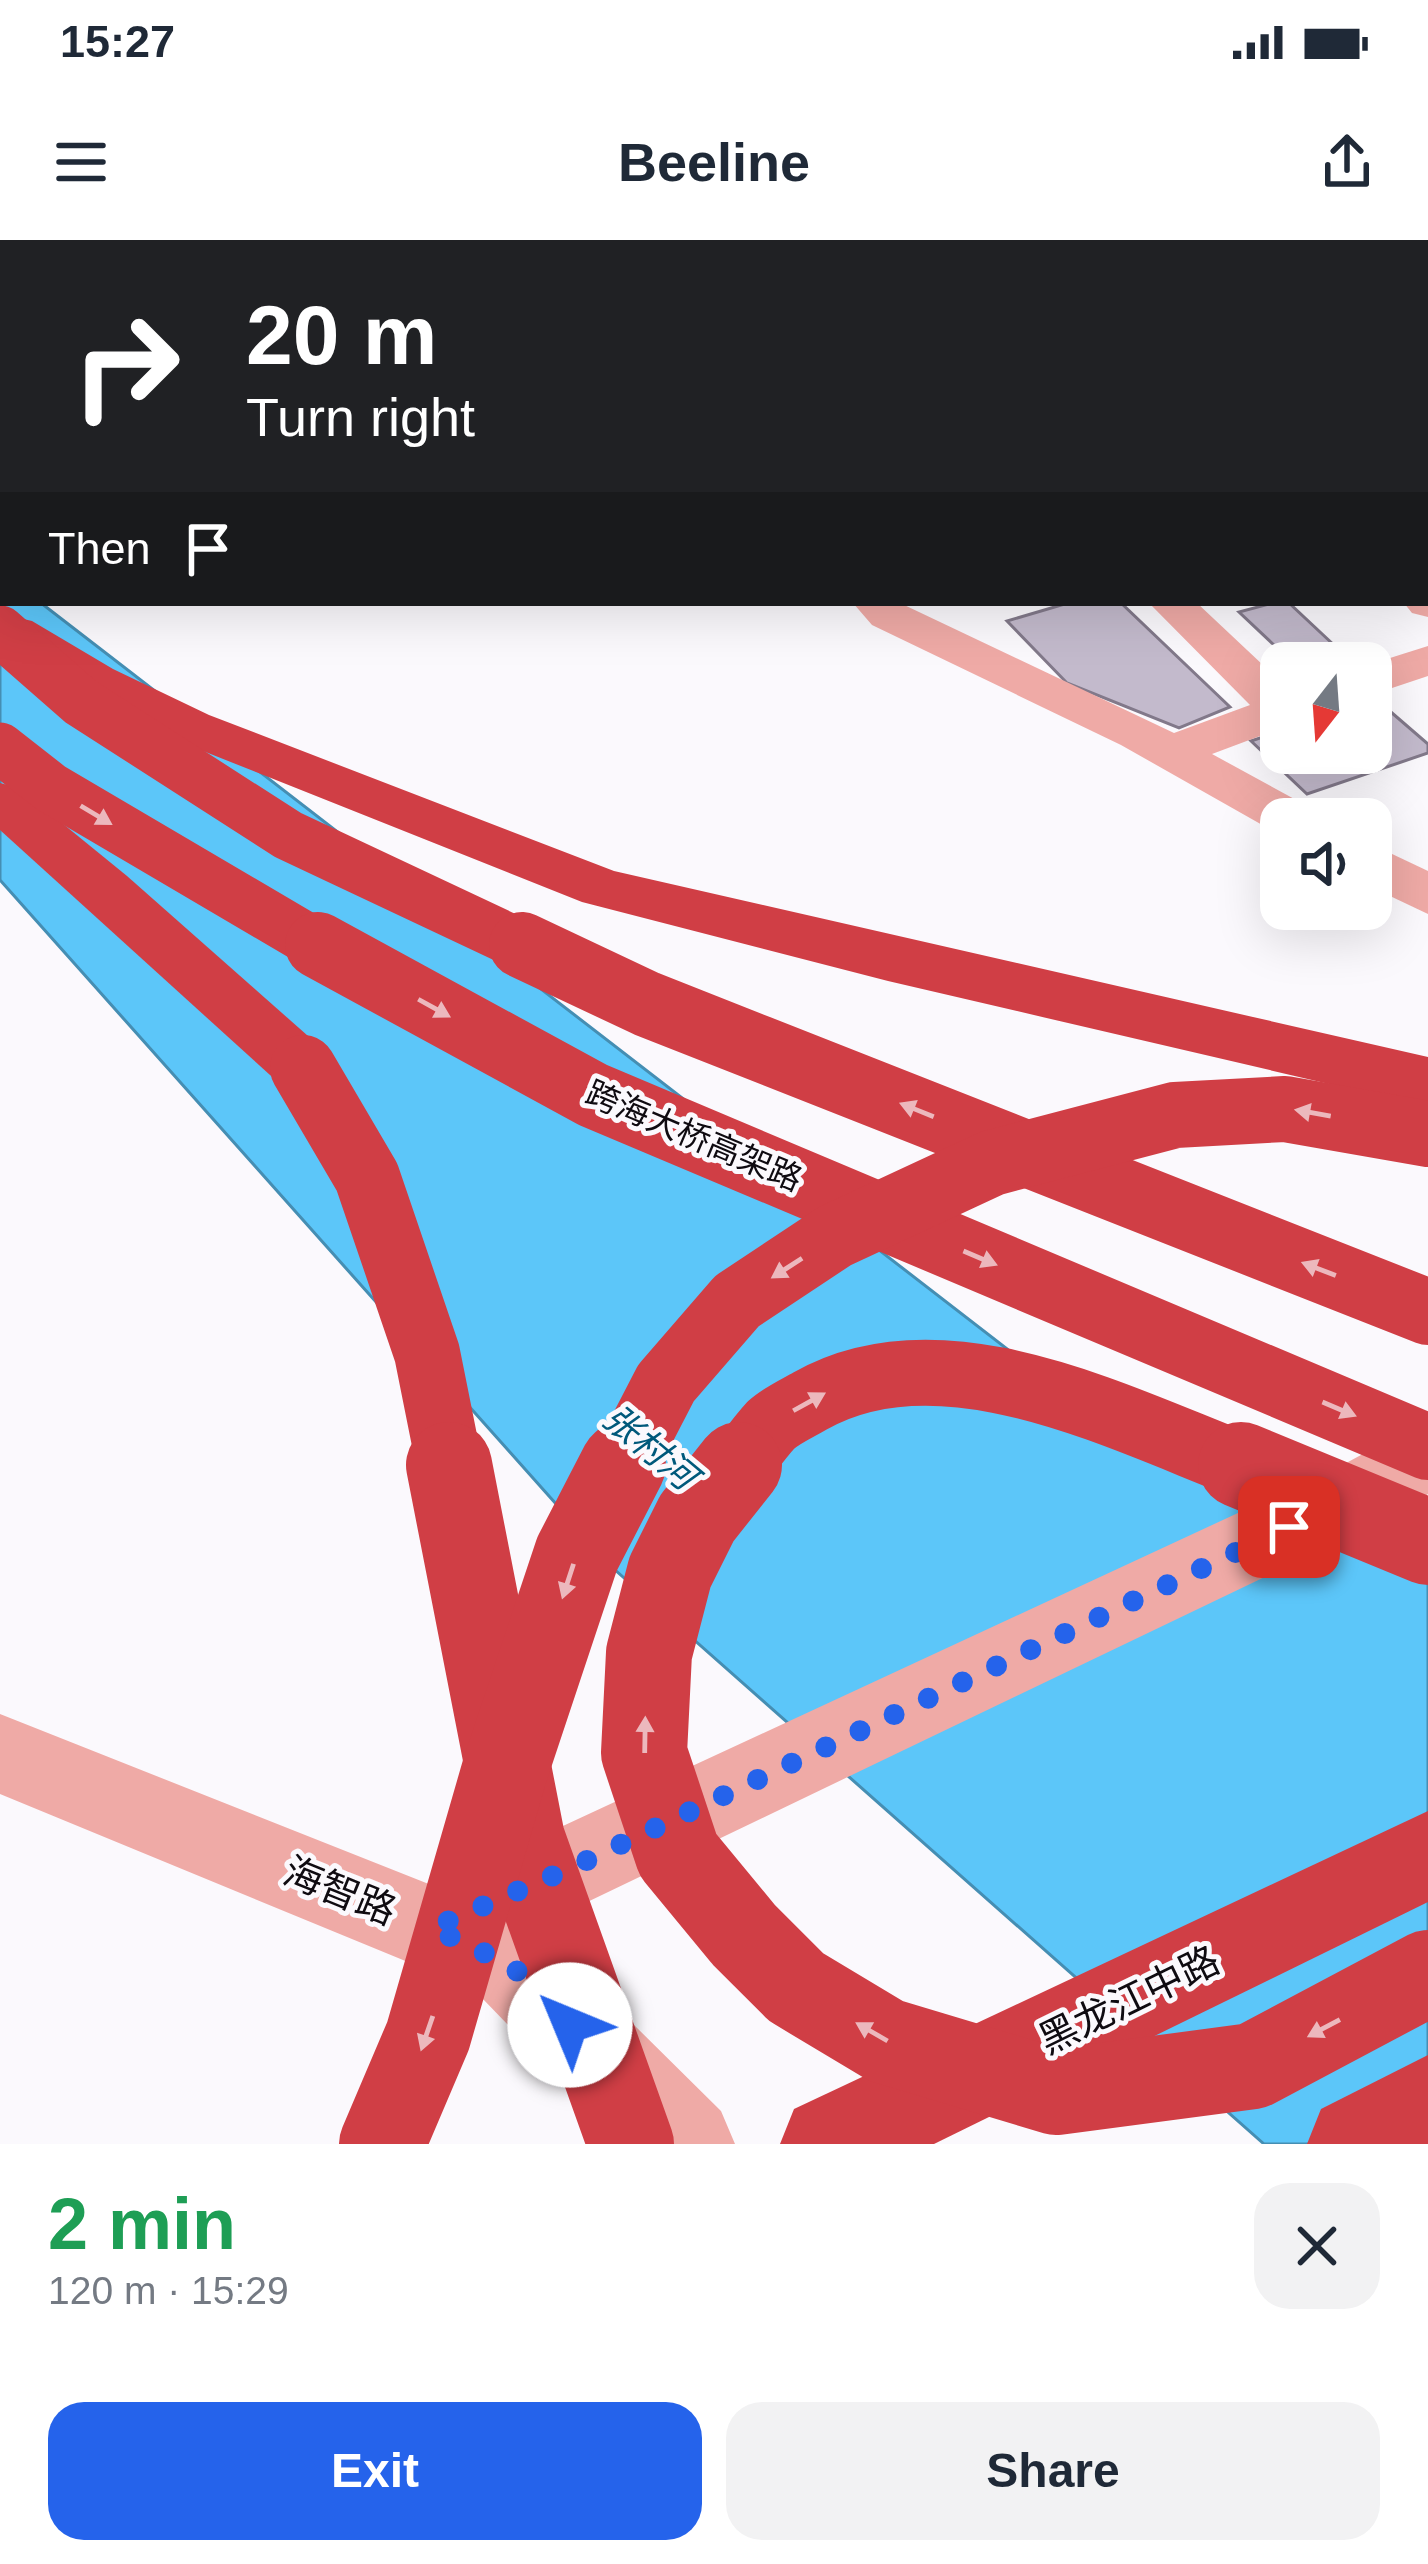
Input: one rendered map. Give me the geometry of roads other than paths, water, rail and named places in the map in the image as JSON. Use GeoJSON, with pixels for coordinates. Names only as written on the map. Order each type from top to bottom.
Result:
{"type":"FeatureCollection","features":[{"type":"Feature","properties":{"kind":"highway"},"geometry":{"type":"LineString","coordinates":[[0,627],[191,728],[602,888],[1428,1082]]}},
{"type":"Feature","properties":{"kind":"highway"},"geometry":{"type":"LineString","coordinates":[[0,627],[81,702],[288,835],[647,1004],[1428,1312]]}},
{"type":"Feature","properties":{"kind":"highway","name":"跨海大桥高架路"},"geometry":{"type":"LineString","coordinates":[[0,748],[51,788],[279,924],[593,1095],[1428,1450]]}},
{"type":"Feature","properties":{"kind":"highway"},"geometry":{"type":"LineString","coordinates":[[0,801],[107,890],[303,1068],[367,1177],[427,1354],[522,1839],[631,2144]]}},
{"type":"Feature","properties":{"kind":"highway"},"geometry":{"type":"LineString","coordinates":[[382,2144],[428,2036],[504,1773],[577,1554],[666,1383],[736,1301],[835,1237],[992,1163],[1175,1115],[1285,1108],[1428,1134]]}},
{"type":"Feature","properties":{"kind":"highway"},"geometry":{"type":"LineString","coordinates":[[1428,1542],[1318,1494],[1036,1388],[950,1373],[885,1376],[830,1390],[774,1422],[697,1518],[670,1572],[649,1653],[644,1754],[678,1855],[744,1935],[796,1987],[886,2041],[1056,2092],[1252,2066],[1428,1973]]}},
{"type":"Feature","properties":{"kind":"highway","name":"黑龙江中路"},"geometry":{"type":"LineString","coordinates":[[829,2144],[1428,1855]]}},
{"type":"Feature","properties":{"kind":"highway"},"geometry":{"type":"LineString","coordinates":[[1356,2144],[1428,2103]]}},
{"type":"Feature","properties":{"kind":"street"},"geometry":{"type":"LineString","coordinates":[[881,610],[915,606]]}},
{"type":"Feature","properties":{"kind":"street"},"geometry":{"type":"LineString","coordinates":[[1174,606],[1260,689]]}},
{"type":"Feature","properties":{"kind":"street"},"geometry":{"type":"LineString","coordinates":[[881,610],[1170,752],[1260,802]]}},
{"type":"Feature","properties":{"kind":"street"},"geometry":{"type":"LineString","coordinates":[[1392,673],[1428,660]]}},
{"type":"Feature","properties":{"kind":"street"},"geometry":{"type":"LineString","coordinates":[[1170,752],[1260,717]]}},
{"type":"Feature","properties":{"kind":"street"},"geometry":{"type":"LineString","coordinates":[[1392,875],[1428,895]]}},
{"type":"Feature","properties":{"kind":"street"},"geometry":{"type":"LineString","coordinates":[[432,1928],[571,1868],[1353,1497],[1428,1450]]}},
{"type":"Feature","properties":{"kind":"street","name":"海智路"},"geometry":{"type":"LineString","coordinates":[[0,1754],[432,1928],[512,1966],[688,2144]]}},
{"type":"Feature","properties":{"kind":"water","name":"张村河"},"geometry":{"type":"Polygon","coordinates":[[[0,606],[45,606],[1107,1426],[1428,1579],[1428,2144],[1264,2144],[614,1569],[0,880],[0,606]]]}}]}
